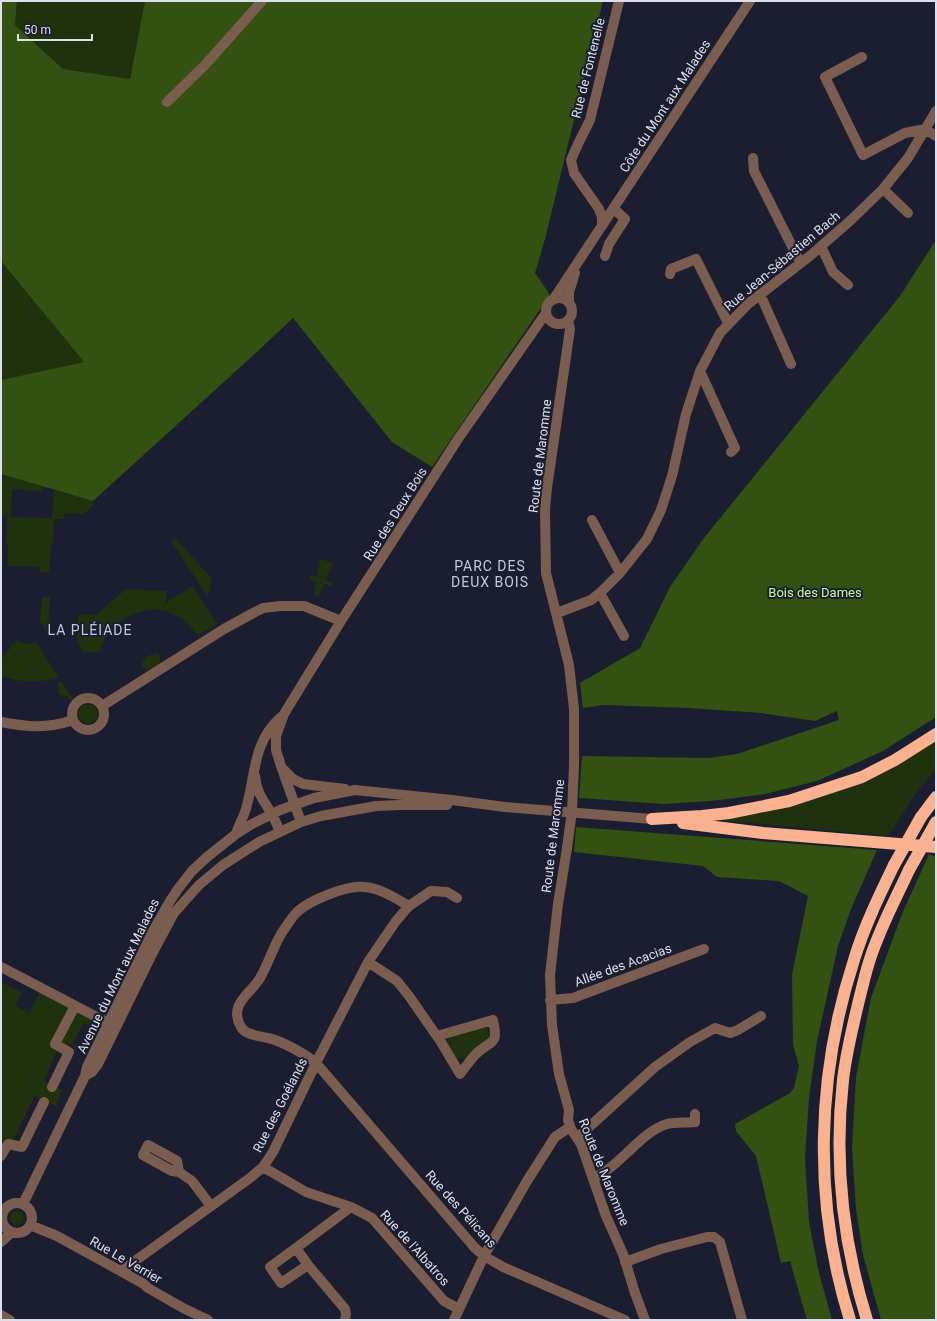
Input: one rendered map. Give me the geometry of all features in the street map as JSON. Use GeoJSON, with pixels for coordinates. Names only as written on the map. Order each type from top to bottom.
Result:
{"type":"FeatureCollection","features":[{"type":"Feature","properties":{"kind":"highway"},"geometry":{"type":"LineString","coordinates":[[652,819],[729,813],[789,801],[862,777],[895,760],[936,734]]}},
{"type":"Feature","properties":{"kind":"highway"},"geometry":{"type":"LineString","coordinates":[[850,1320],[836,1266],[829,1230],[825,1197],[824,1150],[826,1094],[836,1029],[854,958],[873,911],[894,865],[921,817],[936,797]]}},
{"type":"Feature","properties":{"kind":"highway"},"geometry":{"type":"LineString","coordinates":[[652,819],[763,833],[936,847]]}},
{"type":"Feature","properties":{"kind":"highway"},"geometry":{"type":"LineString","coordinates":[[866,1320],[850,1256],[844,1215],[840,1168],[840,1124],[843,1080],[850,1035],[870,957],[909,870],[936,822]]}},
{"type":"Feature","properties":{"kind":"street"},"geometry":{"type":"LineString","coordinates":[[167,102],[205,66],[262,1]]}},
{"type":"Feature","properties":{"kind":"street","name":"Rue de Fontenelle"},"geometry":{"type":"LineString","coordinates":[[602,226],[602,217],[599,209],[574,173],[571,160],[590,120],[619,1]]}},
{"type":"Feature","properties":{"kind":"street","name":"Côte du Mont aux Malades"},"geometry":{"type":"LineString","coordinates":[[602,226],[750,1]]}},
{"type":"Feature","properties":{"kind":"street"},"geometry":{"type":"LineString","coordinates":[[862,58],[825,77],[863,155],[905,133],[925,129],[936,136]]}},
{"type":"Feature","properties":{"kind":"street","name":"Rue Jean-Sébastien Bach"},"geometry":{"type":"LineString","coordinates":[[556,613],[591,600],[600,593],[620,573],[647,539],[661,510],[672,476],[686,414],[700,371],[720,333],[748,304],[800,262],[811,255],[851,220],[883,189],[908,158],[936,111]]}},
{"type":"Feature","properties":{"kind":"street"},"geometry":{"type":"LineString","coordinates":[[753,158],[754,172],[800,262]]}},
{"type":"Feature","properties":{"kind":"street"},"geometry":{"type":"LineString","coordinates":[[883,189],[908,213]]}},
{"type":"Feature","properties":{"kind":"street"},"geometry":{"type":"LineString","coordinates":[[604,256],[609,244],[625,218],[614,209]]}},
{"type":"Feature","properties":{"kind":"street"},"geometry":{"type":"LineString","coordinates":[[579,261],[569,292],[568,303],[572,312],[568,320],[564,323],[555,323],[549,320],[546,313],[547,305],[553,300],[602,226]]}},
{"type":"Feature","properties":{"kind":"street"},"geometry":{"type":"LineString","coordinates":[[821,246],[832,272],[848,285]]}},
{"type":"Feature","properties":{"kind":"street"},"geometry":{"type":"LineString","coordinates":[[670,274],[671,269],[696,259],[728,323]]}},
{"type":"Feature","properties":{"kind":"street"},"geometry":{"type":"LineString","coordinates":[[760,294],[791,364]]}},
{"type":"Feature","properties":{"kind":"street"},"geometry":{"type":"LineString","coordinates":[[553,300],[560,298],[568,303]]}},
{"type":"Feature","properties":{"kind":"street","name":"Rue des Deux Bois"},"geometry":{"type":"LineString","coordinates":[[301,822],[276,750],[276,736],[284,714],[341,621],[458,439],[546,313]]}},
{"type":"Feature","properties":{"kind":"street","name":"Route de Maromme"},"geometry":{"type":"LineString","coordinates":[[568,320],[570,329],[545,509],[546,573],[569,665],[575,728],[572,811],[552,954],[550,1000],[559,1074],[569,1110],[568,1120],[570,1127],[581,1144],[594,1178],[601,1203],[618,1239],[635,1293],[646,1320]]}},
{"type":"Feature","properties":{"kind":"street"},"geometry":{"type":"LineString","coordinates":[[555,323],[568,341]]}},
{"type":"Feature","properties":{"kind":"street","name":"Rue des Deux Bois"},"geometry":{"type":"LineString","coordinates":[[534,331],[555,323]]}},
{"type":"Feature","properties":{"kind":"street"},"geometry":{"type":"LineString","coordinates":[[700,371],[735,448],[731,452]]}},
{"type":"Feature","properties":{"kind":"street"},"geometry":{"type":"LineString","coordinates":[[592,520],[620,573]]}},
{"type":"Feature","properties":{"kind":"street"},"geometry":{"type":"LineString","coordinates":[[600,593],[624,636]]}},
{"type":"Feature","properties":{"kind":"street"},"geometry":{"type":"LineString","coordinates":[[102,706],[224,629],[263,608],[304,606],[341,621]]}},
{"type":"Feature","properties":{"kind":"street"},"geometry":{"type":"LineString","coordinates":[[81,699],[95,699],[102,706],[104,711],[102,721],[95,728],[85,730],[80,728],[73,720],[72,710],[74,705],[81,699]]}},
{"type":"Feature","properties":{"kind":"street","name":"Rue des Deux Bois"},"geometry":{"type":"LineString","coordinates":[[236,834],[247,806],[257,755],[261,744],[275,722],[284,714]]}},
{"type":"Feature","properties":{"kind":"street"},"geometry":{"type":"LineString","coordinates":[[1,722],[38,727],[51,726],[73,720]]}},
{"type":"Feature","properties":{"kind":"street"},"geometry":{"type":"LineString","coordinates":[[281,766],[293,779],[303,784],[354,790]]}},
{"type":"Feature","properties":{"kind":"street","name":"Rue des Deux Bois"},"geometry":{"type":"LineString","coordinates":[[254,771],[259,795],[272,814],[280,832]]}},
{"type":"Feature","properties":{"kind":"street","name":"Avenue du Mont aux Malades"},"geometry":{"type":"LineString","coordinates":[[23,1204],[85,1076],[92,1072],[98,1064],[110,1024],[162,913],[192,872],[207,857],[236,834],[272,814],[294,804],[314,798],[354,790],[505,807],[652,819]]}},
{"type":"Feature","properties":{"kind":"street","name":"Avenue du Mont aux Malades"},"geometry":{"type":"LineString","coordinates":[[110,1024],[174,913],[199,885],[224,865],[259,842],[301,822],[321,816],[376,806],[505,807]]}},
{"type":"Feature","properties":{"kind":"street","name":"Rue des Pélicans"},"geometry":{"type":"LineString","coordinates":[[409,906],[379,890],[364,886],[345,889],[322,896],[298,912],[282,932],[260,979],[239,1004],[237,1018],[242,1029],[250,1033],[276,1040],[307,1055],[316,1063],[475,1248],[484,1256],[503,1267],[625,1320]]}},
{"type":"Feature","properties":{"kind":"street","name":"Rue des Goélands"},"geometry":{"type":"LineString","coordinates":[[122,1271],[250,1178],[262,1167],[273,1152],[316,1063],[368,962],[396,921],[409,906],[431,891],[447,892],[458,898]]}},
{"type":"Feature","properties":{"kind":"street","name":"Allée des Acacias"},"geometry":{"type":"LineString","coordinates":[[550,1000],[573,998],[704,949]]}},
{"type":"Feature","properties":{"kind":"street"},"geometry":{"type":"LineString","coordinates":[[368,962],[397,981],[437,1036],[460,1074],[476,1054],[493,1042],[496,1032],[493,1020],[437,1036]]}},
{"type":"Feature","properties":{"kind":"street"},"geometry":{"type":"LineString","coordinates":[[1,967],[110,1024]]}},
{"type":"Feature","properties":{"kind":"street"},"geometry":{"type":"LineString","coordinates":[[52,1087],[69,1052],[55,1044],[75,1006]]}},
{"type":"Feature","properties":{"kind":"street"},"geometry":{"type":"LineString","coordinates":[[577,1138],[655,1067],[690,1042],[715,1028],[730,1033],[738,1030],[761,1016]]}},
{"type":"Feature","properties":{"kind":"street"},"geometry":{"type":"LineString","coordinates":[[1,1156],[8,1144],[22,1147],[44,1102]]}},
{"type":"Feature","properties":{"kind":"street"},"geometry":{"type":"LineString","coordinates":[[594,1178],[607,1170],[655,1130],[667,1124],[696,1122],[695,1114]]}},
{"type":"Feature","properties":{"kind":"street"},"geometry":{"type":"LineString","coordinates":[[454,1320],[484,1256],[527,1181],[555,1137],[570,1127]]}},
{"type":"Feature","properties":{"kind":"street","name":"Rue de l'Albatros"},"geometry":{"type":"LineString","coordinates":[[262,1167],[306,1192],[351,1207],[372,1218],[444,1301],[459,1309]]}},
{"type":"Feature","properties":{"kind":"street"},"geometry":{"type":"LineString","coordinates":[[180,1172],[192,1181],[211,1206]]}},
{"type":"Feature","properties":{"kind":"street"},"geometry":{"type":"LineString","coordinates":[[10,1204],[23,1204],[28,1207],[33,1219],[26,1231],[21,1233],[9,1229],[2,1220],[2,1211],[10,1204]]}},
{"type":"Feature","properties":{"kind":"street"},"geometry":{"type":"LineString","coordinates":[[308,1265],[281,1283],[270,1267],[351,1207]]}},
{"type":"Feature","properties":{"kind":"street","name":"Rue Le Verrier"},"geometry":{"type":"LineString","coordinates":[[30,1225],[57,1236],[122,1271],[183,1308],[208,1320]]}},
{"type":"Feature","properties":{"kind":"street"},"geometry":{"type":"LineString","coordinates":[[1,1238],[9,1229]]}},
{"type":"Feature","properties":{"kind":"street"},"geometry":{"type":"LineString","coordinates":[[1,1242],[9,1229]]}},
{"type":"Feature","properties":{"kind":"street"},"geometry":{"type":"LineString","coordinates":[[625,1262],[661,1249],[707,1237],[714,1237],[720,1242],[742,1320]]}},
{"type":"Feature","properties":{"kind":"street"},"geometry":{"type":"LineString","coordinates":[[296,1248],[308,1265],[345,1309],[345,1320]]}},
{"type":"Feature","properties":{"kind":"street"},"geometry":{"type":"LineString","coordinates":[[1,1315],[10,1320]]}},
{"type":"Feature","properties":{"kind":"green space"},"geometry":{"type":"Polygon","coordinates":[[[1,1],[17,1],[15,25],[63,69],[130,79],[145,1],[603,1],[545,239],[535,273],[550,295],[432,467],[392,442],[293,318],[93,501],[1,474],[1,380],[84,362],[1,261],[1,1]]]}},
{"type":"Feature","properties":{"kind":"green space"},"geometry":{"type":"Polygon","coordinates":[[[17,1],[145,1],[130,79],[63,69],[15,25],[17,1]]]}},
{"type":"Feature","properties":{"kind":"green space","name":"Bois des Dames"},"geometry":{"type":"Polygon","coordinates":[[[936,240],[936,717],[883,751],[817,781],[765,794],[711,801],[664,804],[579,798],[582,756],[708,758],[737,754],[839,720],[837,711],[815,721],[761,713],[689,708],[602,705],[583,708],[580,683],[640,648],[670,587],[704,538],[900,296],[936,240]]]}},
{"type":"Feature","properties":{"kind":"green space"},"geometry":{"type":"Polygon","coordinates":[[[1,261],[84,362],[1,380],[1,261]]]}},
{"type":"Feature","properties":{"kind":"green space"},"geometry":{"type":"Polygon","coordinates":[[[1,474],[43,486],[43,492],[12,489],[11,517],[52,518],[54,490],[93,501],[94,505],[84,514],[65,513],[64,519],[54,519],[53,545],[51,545],[49,573],[40,572],[40,567],[7,566],[7,517],[1,516],[1,474]]]}},
{"type":"Feature","properties":{"kind":"green space"},"geometry":{"type":"Polygon","coordinates":[[[175,538],[212,579],[208,597],[171,541],[175,538]]]}},
{"type":"Feature","properties":{"kind":"green space"},"geometry":{"type":"Polygon","coordinates":[[[320,559],[333,563],[325,580],[333,583],[331,586],[324,584],[318,597],[314,595],[316,582],[311,580],[309,581],[310,575],[317,577],[320,559]]]}},
{"type":"Feature","properties":{"kind":"green space"},"geometry":{"type":"Polygon","coordinates":[[[193,586],[217,624],[198,635],[188,624],[175,615],[166,611],[151,610],[134,614],[120,622],[107,635],[100,652],[84,652],[81,648],[77,639],[79,614],[97,614],[126,589],[166,591],[164,608],[168,601],[193,586]]]}},
{"type":"Feature","properties":{"kind":"green space"},"geometry":{"type":"Polygon","coordinates":[[[42,597],[50,597],[48,630],[46,630],[40,621],[42,597]]]}},
{"type":"Feature","properties":{"kind":"green space"},"geometry":{"type":"Polygon","coordinates":[[[16,640],[25,644],[36,642],[59,678],[30,682],[1,676],[1,660],[16,640]]]}},
{"type":"Feature","properties":{"kind":"green space"},"geometry":{"type":"Polygon","coordinates":[[[157,653],[160,656],[160,665],[149,671],[142,667],[143,661],[146,657],[157,653]]]}},
{"type":"Feature","properties":{"kind":"green space"},"geometry":{"type":"Polygon","coordinates":[[[58,682],[62,682],[73,699],[71,700],[66,696],[59,694],[58,682]]]}},
{"type":"Feature","properties":{"kind":"green space"},"geometry":{"type":"Polygon","coordinates":[[[88,704],[95,707],[98,714],[95,721],[88,724],[81,721],[78,714],[81,707],[88,704]]]}},
{"type":"Feature","properties":{"kind":"green space"},"geometry":{"type":"Polygon","coordinates":[[[936,736],[936,769],[915,795],[888,836],[708,819],[793,803],[936,736]]]}},
{"type":"Feature","properties":{"kind":"green space"},"geometry":{"type":"Polygon","coordinates":[[[576,827],[877,850],[851,909],[838,946],[817,1041],[809,1098],[805,1159],[809,1222],[818,1269],[832,1320],[807,1320],[790,1261],[781,1263],[756,1156],[736,1131],[735,1124],[790,1093],[794,1088],[799,1066],[793,1045],[792,975],[808,896],[779,881],[717,877],[703,866],[574,852],[576,827]]]}},
{"type":"Feature","properties":{"kind":"green space"},"geometry":{"type":"Polygon","coordinates":[[[929,854],[936,857],[936,1320],[881,1320],[863,1255],[856,1209],[852,1148],[856,1077],[871,998],[902,914],[929,854]]]}},
{"type":"Feature","properties":{"kind":"green space"},"geometry":{"type":"Polygon","coordinates":[[[1,982],[22,992],[15,1006],[29,1013],[41,990],[101,1020],[95,1028],[83,1023],[73,1044],[84,1050],[81,1051],[66,1042],[58,1049],[44,1081],[62,1090],[56,1106],[35,1096],[12,1142],[8,1144],[1,1156],[2,1064],[1,982]]]}},
{"type":"Feature","properties":{"kind":"green space"},"geometry":{"type":"Polygon","coordinates":[[[483,1027],[487,1028],[489,1039],[469,1056],[460,1059],[455,1058],[447,1042],[450,1036],[483,1027]]]}},
{"type":"Feature","properties":{"kind":"green space"},"geometry":{"type":"Polygon","coordinates":[[[17,1211],[22,1213],[24,1218],[22,1223],[17,1225],[12,1223],[10,1218],[12,1213],[17,1211]]]}},
{"type":"Feature","properties":{"kind":"district","name":"PARC DES DEUX BOIS"},"geometry":{"type":"Point","coordinates":[490,574]}},
{"type":"Feature","properties":{"kind":"district","name":"LA PLÉIADE"},"geometry":{"type":"Point","coordinates":[90,630]}}]}
